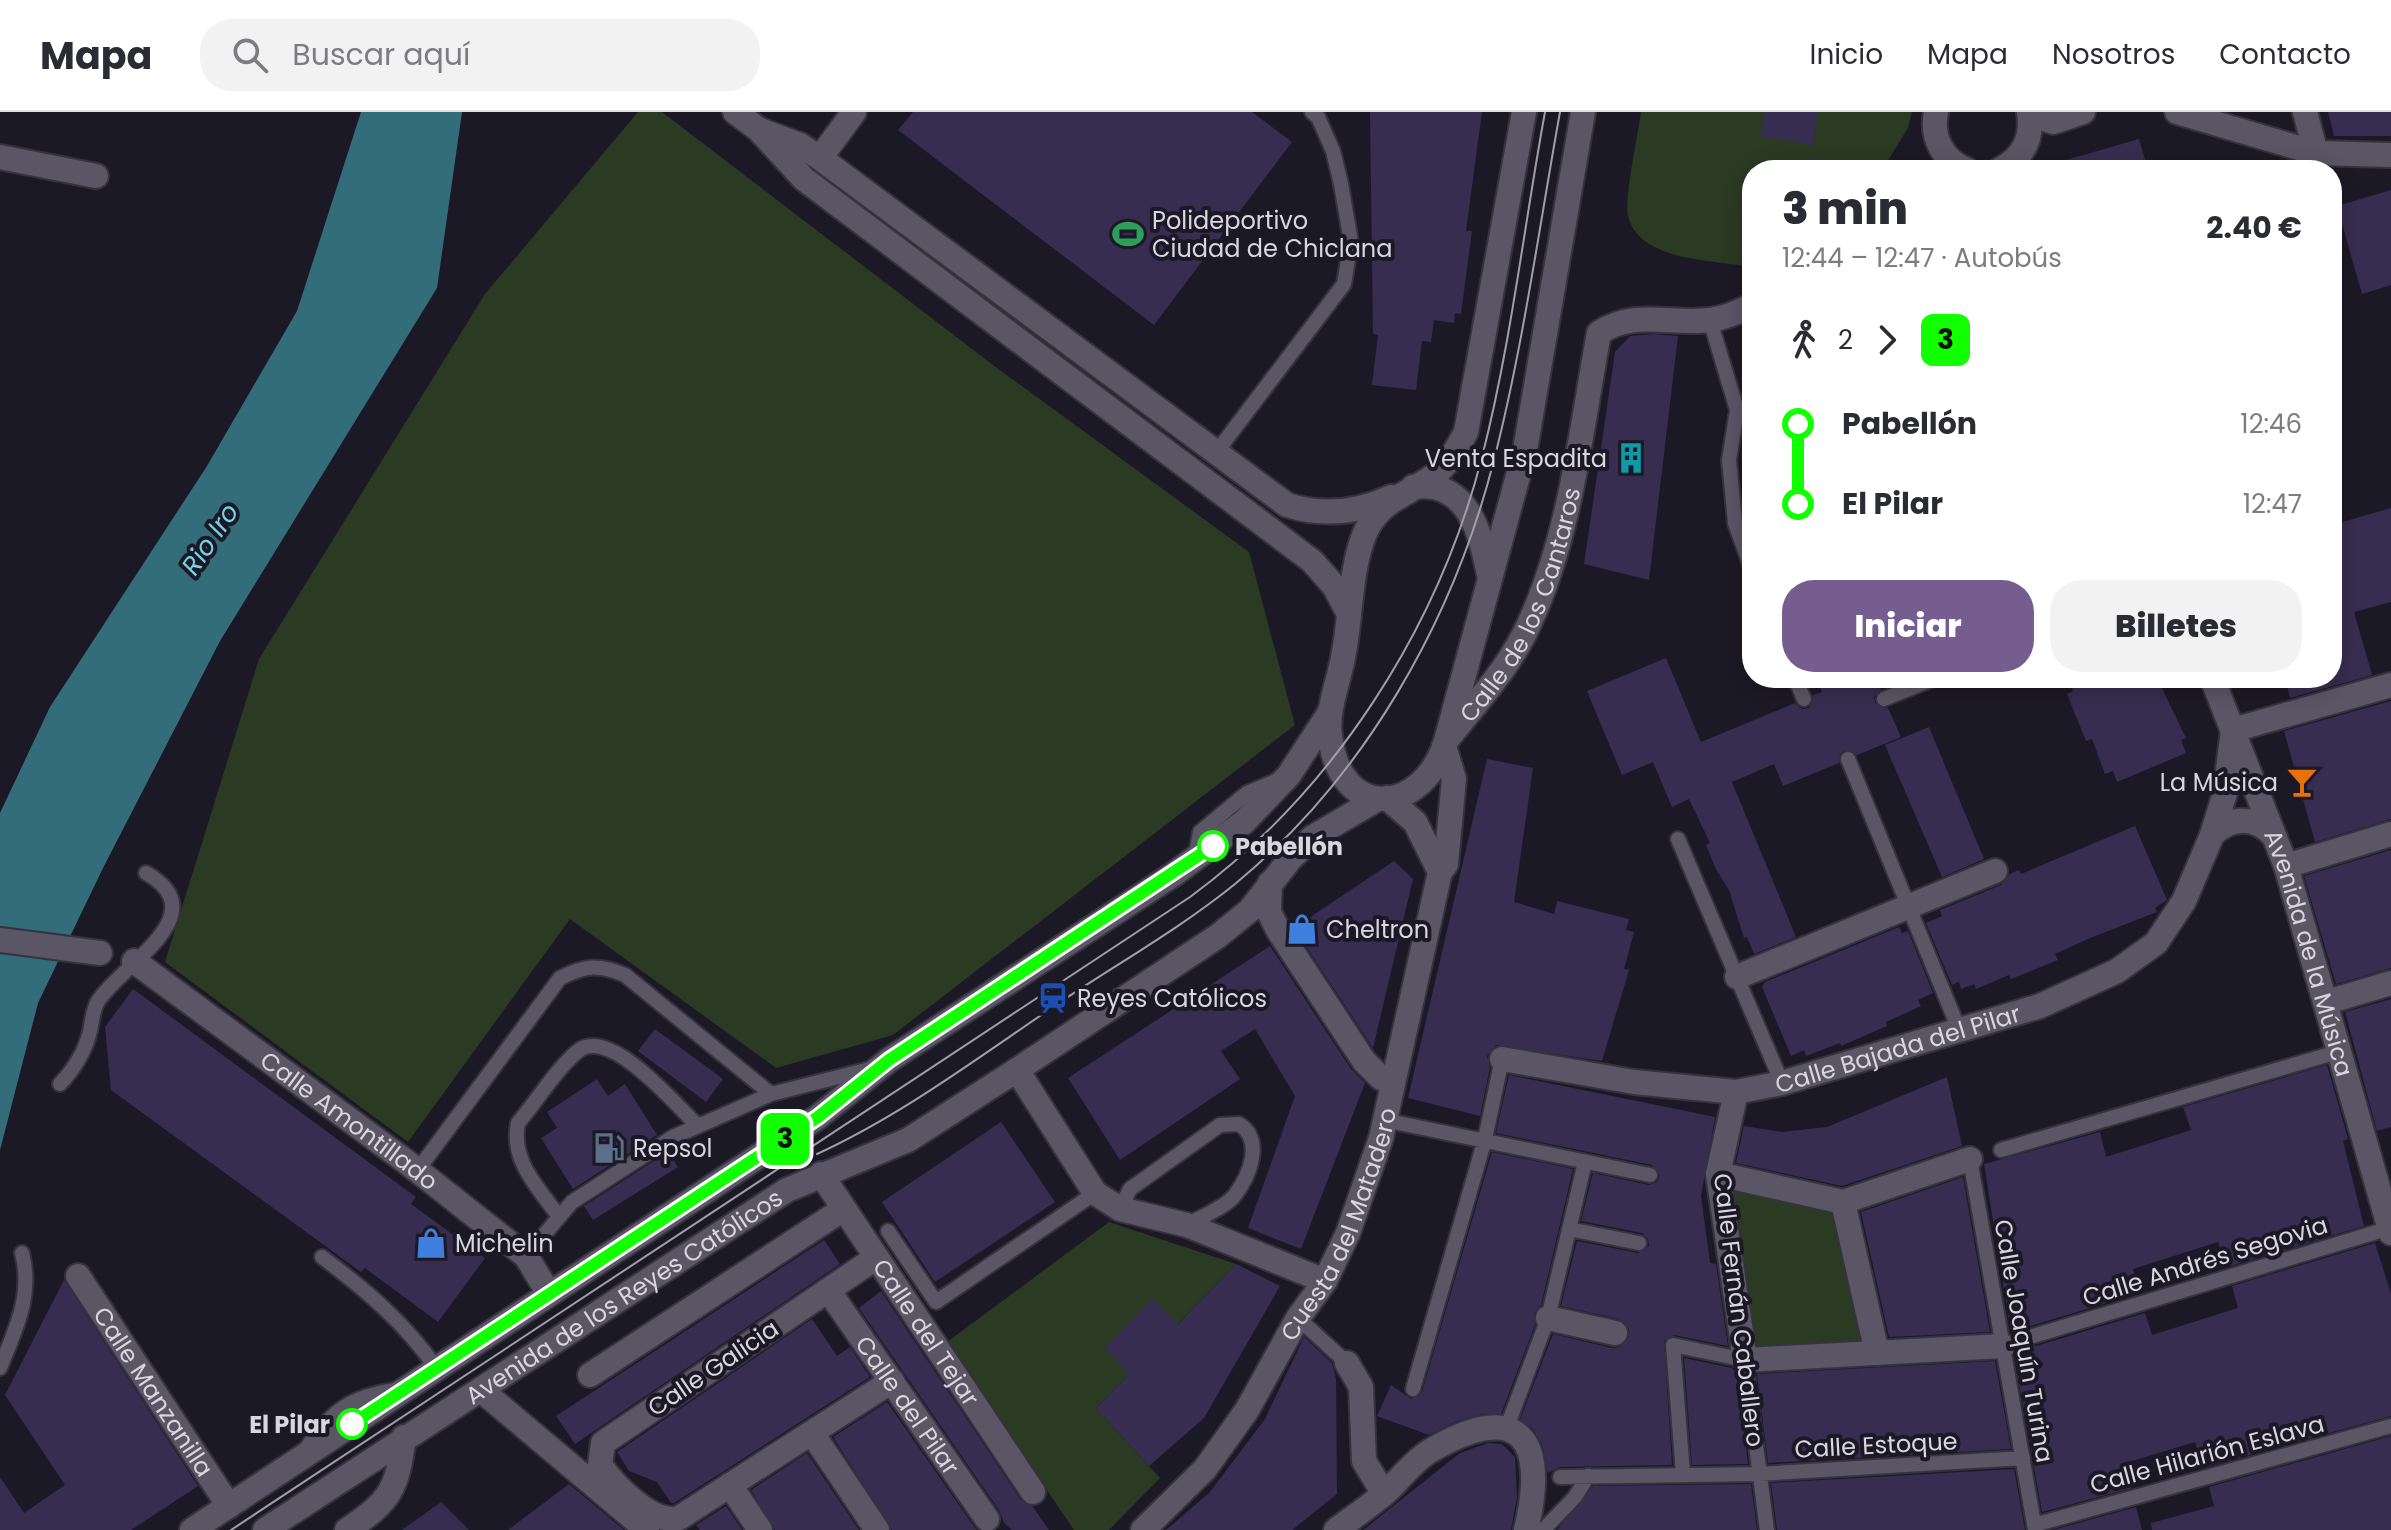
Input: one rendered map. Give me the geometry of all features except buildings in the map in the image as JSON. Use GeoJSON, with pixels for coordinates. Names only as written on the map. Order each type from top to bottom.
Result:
{"type":"FeatureCollection","features":[{"type":"Feature","properties":{"kind":"street"},"geometry":{"type":"LineString","coordinates":[[735,112],[758,129],[804,179],[1312,561],[1334,586],[1349,614]]}},
{"type":"Feature","properties":{"kind":"street"},"geometry":{"type":"LineString","coordinates":[[820,158],[854,112]]}},
{"type":"Feature","properties":{"kind":"street"},"geometry":{"type":"LineString","coordinates":[[1440,872],[1415,822],[1381,799],[1360,793],[1342,774],[1329,733],[1331,710],[1363,538],[1373,517],[1407,489],[1442,468],[1466,432],[1524,112]]}},
{"type":"Feature","properties":{"kind":"street"},"geometry":{"type":"LineString","coordinates":[[1445,744],[1525,450],[1583,112]]}},
{"type":"Feature","properties":{"kind":"street"},"geometry":{"type":"LineString","coordinates":[[1936,112],[1935,135],[1940,148],[1951,160]]}},
{"type":"Feature","properties":{"kind":"street"},"geometry":{"type":"LineString","coordinates":[[2022,160],[2031,127],[2029,113],[2053,122],[2083,112]]}},
{"type":"Feature","properties":{"kind":"street"},"geometry":{"type":"LineString","coordinates":[[2177,112],[2316,153],[2391,155]]}},
{"type":"Feature","properties":{"kind":"street"},"geometry":{"type":"LineString","coordinates":[[2305,112],[2316,153]]}},
{"type":"Feature","properties":{"kind":"street"},"geometry":{"type":"LineString","coordinates":[[758,129],[800,145],[820,158],[1287,505],[1305,511],[1351,509],[1407,489],[1436,488],[1467,508],[1480,533],[1490,580]]}},
{"type":"Feature","properties":{"kind":"street"},"geometry":{"type":"LineString","coordinates":[[0,157],[96,176]]}},
{"type":"Feature","properties":{"kind":"street","name":"Calle de los Cantaros"},"geometry":{"type":"LineString","coordinates":[[1445,744],[1530,625],[1555,558],[1599,333],[1616,322],[1635,318],[1710,320],[1742,309]]}},
{"type":"Feature","properties":{"kind":"street"},"geometry":{"type":"LineString","coordinates":[[2233,730],[2391,685]]}},
{"type":"Feature","properties":{"kind":"street","name":"Avenida de la Música"},"geometry":{"type":"LineString","coordinates":[[2216,688],[2286,866],[2341,1051],[2382,1164],[2390,1230]]}},
{"type":"Feature","properties":{"kind":"street","name":"Avenida de los Reyes Católicos"},"geometry":{"type":"LineString","coordinates":[[192,1530],[818,1117],[882,1066],[1195,860],[1244,822],[1289,775],[1331,710]]}},
{"type":"Feature","properties":{"kind":"street","name":"Calle Bajada del Pilar"},"geometry":{"type":"LineString","coordinates":[[1502,1059],[1634,1082],[1736,1092],[1782,1083],[2040,1006],[2117,971],[2156,943],[2184,901],[2212,835],[2225,793],[2233,730]]}},
{"type":"Feature","properties":{"kind":"street","name":"Avenida de los Reyes Católicos"},"geometry":{"type":"LineString","coordinates":[[265,1530],[787,1190],[908,1140],[1017,1070],[1218,936],[1250,910],[1270,883],[1313,837],[1381,799],[1410,792],[1435,770],[1445,744]]}},
{"type":"Feature","properties":{"kind":"street","name":"Cuesta del Matadero"},"geometry":{"type":"LineString","coordinates":[[1143,1530],[1205,1469],[1264,1382],[1298,1318],[1325,1281],[1361,1197],[1384,1120],[1440,872],[1446,864],[1454,779],[1445,744]]}},
{"type":"Feature","properties":{"kind":"street"},"geometry":{"type":"LineString","coordinates":[[2212,835],[2221,826],[2243,820],[2266,827],[2274,836]]}},
{"type":"Feature","properties":{"kind":"street"},"geometry":{"type":"LineString","coordinates":[[2286,866],[2391,834]]}},
{"type":"Feature","properties":{"kind":"street"},"geometry":{"type":"LineString","coordinates":[[1737,977],[1995,871]]}},
{"type":"Feature","properties":{"kind":"street"},"geometry":{"type":"LineString","coordinates":[[1270,883],[1269,912],[1278,930],[1364,1061],[1381,1078],[1393,1082]]}},
{"type":"Feature","properties":{"kind":"street"},"geometry":{"type":"LineString","coordinates":[[0,940],[100,953]]}},
{"type":"Feature","properties":{"kind":"street","name":"Calle Amontillado"},"geometry":{"type":"LineString","coordinates":[[134,961],[526,1256],[549,1294]]}},
{"type":"Feature","properties":{"kind":"street"},"geometry":{"type":"LineString","coordinates":[[2327,1002],[2391,983]]}},
{"type":"Feature","properties":{"kind":"street"},"geometry":{"type":"LineString","coordinates":[[1017,1070],[1095,1193],[1120,1209],[1187,1225],[1325,1281]]}},
{"type":"Feature","properties":{"kind":"street","name":"Calle Fernán Caballero"},"geometry":{"type":"LineString","coordinates":[[1736,1092],[1718,1174],[1745,1360]]}},
{"type":"Feature","properties":{"kind":"street"},"geometry":{"type":"LineString","coordinates":[[1718,1174],[1843,1202],[1970,1159]]}},
{"type":"Feature","properties":{"kind":"street","name":"Calle del Tejar"},"geometry":{"type":"LineString","coordinates":[[821,1174],[874,1259],[1033,1492]]}},
{"type":"Feature","properties":{"kind":"street"},"geometry":{"type":"LineString","coordinates":[[1843,1202],[1877,1353]]}},
{"type":"Feature","properties":{"kind":"street"},"geometry":{"type":"LineString","coordinates":[[590,1375],[842,1210]]}},
{"type":"Feature","properties":{"kind":"street","name":"Calle Galicia"},"geometry":{"type":"LineString","coordinates":[[730,1485],[672,1520],[657,1516],[627,1493],[600,1465],[603,1443],[874,1259]]}},
{"type":"Feature","properties":{"kind":"street","name":"Calle Manzanilla"},"geometry":{"type":"LineString","coordinates":[[78,1276],[229,1506]]}},
{"type":"Feature","properties":{"kind":"street","name":"Calle del Pilar"},"geometry":{"type":"LineString","coordinates":[[828,1290],[987,1519]]}},
{"type":"Feature","properties":{"kind":"street"},"geometry":{"type":"LineString","coordinates":[[1548,1318],[1615,1333]]}},
{"type":"Feature","properties":{"kind":"street"},"geometry":{"type":"LineString","coordinates":[[1745,1360],[2003,1346]]}},
{"type":"Feature","properties":{"kind":"street"},"geometry":{"type":"LineString","coordinates":[[1347,1363],[1361,1387],[1364,1461],[1384,1494]]}},
{"type":"Feature","properties":{"kind":"street"},"geometry":{"type":"LineString","coordinates":[[760,1530],[730,1485],[892,1381]]}},
{"type":"Feature","properties":{"kind":"street"},"geometry":{"type":"LineString","coordinates":[[481,1390],[647,1530]]}},
{"type":"Feature","properties":{"kind":"street"},"geometry":{"type":"LineString","coordinates":[[1336,1530],[1384,1494],[1428,1451],[1487,1428],[1507,1427],[1519,1432],[1527,1442],[1536,1473],[1526,1530]]}},
{"type":"Feature","properties":{"kind":"street"},"geometry":{"type":"LineString","coordinates":[[812,1433],[877,1530]]}},
{"type":"Feature","properties":{"kind":"street"},"geometry":{"type":"LineString","coordinates":[[347,1530],[387,1500],[400,1471],[404,1437]]}},
{"type":"Feature","properties":{"kind":"lane"},"geometry":{"type":"LineString","coordinates":[[1215,454],[1344,284],[1351,242],[1341,184],[1333,151],[1318,117],[1312,112]]}},
{"type":"Feature","properties":{"kind":"lane"},"geometry":{"type":"LineString","coordinates":[[1710,320],[1737,410],[1729,460],[1735,523],[1742,542]]}},
{"type":"Feature","properties":{"kind":"lane"},"geometry":{"type":"LineString","coordinates":[[1799,688],[1804,699]]}},
{"type":"Feature","properties":{"kind":"lane"},"geometry":{"type":"LineString","coordinates":[[1884,699],[1911,688]]}},
{"type":"Feature","properties":{"kind":"lane"},"geometry":{"type":"LineString","coordinates":[[1848,759],[1960,1032]]}},
{"type":"Feature","properties":{"kind":"lane"},"geometry":{"type":"LineString","coordinates":[[1678,839],[1782,1083]]}},
{"type":"Feature","properties":{"kind":"lane"},"geometry":{"type":"LineString","coordinates":[[60,1084],[74,1069],[86,1046],[97,1003],[169,927],[172,914],[165,887],[146,873]]}},
{"type":"Feature","properties":{"kind":"lane"},"geometry":{"type":"LineString","coordinates":[[417,1171],[560,978],[582,967],[601,965],[625,975],[771,1094]]}},
{"type":"Feature","properties":{"kind":"lane"},"geometry":{"type":"LineString","coordinates":[[559,1217],[517,1154],[515,1138],[518,1123],[578,1051],[597,1045],[616,1050],[697,1125]]}},
{"type":"Feature","properties":{"kind":"lane"},"geometry":{"type":"LineString","coordinates":[[2001,1150],[2341,1051]]}},
{"type":"Feature","properties":{"kind":"lane"},"geometry":{"type":"LineString","coordinates":[[1413,1389],[1485,1139],[1502,1059]]}},
{"type":"Feature","properties":{"kind":"lane"},"geometry":{"type":"LineString","coordinates":[[526,1256],[572,1202],[673,1137],[771,1094],[882,1066]]}},
{"type":"Feature","properties":{"kind":"lane"},"geometry":{"type":"LineString","coordinates":[[1384,1120],[1650,1175]]}},
{"type":"Feature","properties":{"kind":"lane"},"geometry":{"type":"LineString","coordinates":[[1120,1209],[1130,1189],[1220,1125],[1239,1124],[1251,1135],[1255,1151],[1234,1197],[1187,1225]]}},
{"type":"Feature","properties":{"kind":"lane","name":"Calle Joaquín Turina"},"geometry":{"type":"LineString","coordinates":[[1970,1159],[2035,1527]]}},
{"type":"Feature","properties":{"kind":"lane"},"geometry":{"type":"LineString","coordinates":[[1507,1427],[1548,1318],[1585,1162]]}},
{"type":"Feature","properties":{"kind":"lane"},"geometry":{"type":"LineString","coordinates":[[888,1231],[936,1302],[1095,1193]]}},
{"type":"Feature","properties":{"kind":"lane"},"geometry":{"type":"LineString","coordinates":[[1569,1229],[1639,1243]]}},
{"type":"Feature","properties":{"kind":"lane","name":"Calle Andrés Segovia"},"geometry":{"type":"LineString","coordinates":[[2033,1336],[2390,1230]]}},
{"type":"Feature","properties":{"kind":"lane"},"geometry":{"type":"LineString","coordinates":[[0,1368],[25,1305],[28,1276],[22,1253]]}},
{"type":"Feature","properties":{"kind":"lane"},"geometry":{"type":"LineString","coordinates":[[322,1257],[377,1298],[415,1338],[437,1369]]}},
{"type":"Feature","properties":{"kind":"lane"},"geometry":{"type":"LineString","coordinates":[[1298,1318],[1347,1363]]}},
{"type":"Feature","properties":{"kind":"lane"},"geometry":{"type":"LineString","coordinates":[[1683,1474],[1673,1345],[1745,1360]]}},
{"type":"Feature","properties":{"kind":"lane","name":"Calle Fernán Caballero"},"geometry":{"type":"LineString","coordinates":[[1745,1360],[1767,1530]]}},
{"type":"Feature","properties":{"kind":"lane","name":"Calle Hilarión Eslava"},"geometry":{"type":"LineString","coordinates":[[2035,1527],[2391,1426]]}},
{"type":"Feature","properties":{"kind":"lane","name":"Calle Estoque"},"geometry":{"type":"LineString","coordinates":[[1560,1477],[1759,1474],[2023,1458]]}},
{"type":"Feature","properties":{"kind":"lane"},"geometry":{"type":"LineString","coordinates":[[1543,1530],[1575,1497],[1588,1476]]}},
{"type":"Feature","properties":{"kind":"green space"},"geometry":{"type":"Polygon","coordinates":[[[638,112],[662,112],[997,368],[1249,552],[1295,725],[893,1035],[776,1068],[570,919],[408,1142],[165,962],[259,659],[485,294],[638,112]]]}},
{"type":"Feature","properties":{"kind":"green space"},"geometry":{"type":"Polygon","coordinates":[[[1641,112],[1912,112],[1908,128],[1888,160],[1742,160],[1742,266],[1680,256],[1662,251],[1647,242],[1635,231],[1628,216],[1641,112]]]}},
{"type":"Feature","properties":{"kind":"green space"},"geometry":{"type":"Polygon","coordinates":[[[1727,1188],[1833,1211],[1865,1343],[1754,1352],[1727,1188]]]}},
{"type":"Feature","properties":{"kind":"green space"},"geometry":{"type":"Polygon","coordinates":[[[1109,1222],[1236,1264],[1096,1408],[1160,1478],[1109,1530],[1074,1530],[947,1342],[1109,1222]]]}},
{"type":"Feature","properties":{"kind":"water","name":"Rio Iro"},"geometry":{"type":"Polygon","coordinates":[[[361,112],[462,112],[437,288],[220,641],[103,868],[38,1003],[0,1150],[0,813],[50,707],[207,466],[297,311],[361,112]]]}},
{"type":"Feature","properties":{"kind":"tram line"},"geometry":{"type":"LineString","coordinates":[[231,1530],[1190,897],[1242,855],[1290,808],[1334,757],[1373,702],[1408,644],[1438,584],[1463,521],[1482,457],[1501,371],[1545,112]]}},
{"type":"Feature","properties":{"kind":"tram line"},"geometry":{"type":"LineString","coordinates":[[817,1154],[913,1101],[1215,900],[1281,842],[1324,796],[1363,746],[1398,693],[1428,637],[1476,520],[1514,374],[1560,112]]}},
{"type":"Feature","properties":{"kind":"bus line","name":"3"},"geometry":{"type":"LineString","coordinates":[[352,1424],[818,1117],[889,1060],[1213,846]]}},
{"type":"Feature","properties":{"kind":"place","name":"Polideportivo Ciudad de Chiclana"},"geometry":{"type":"Point","coordinates":[1128,234]}},
{"type":"Feature","properties":{"kind":"place","name":"Venta Espadita"},"geometry":{"type":"Point","coordinates":[1631,458]}},
{"type":"Feature","properties":{"kind":"place","name":"La Música"},"geometry":{"type":"Point","coordinates":[2302,782]}},
{"type":"Feature","properties":{"kind":"place","name":"Pabellón"},"geometry":{"type":"Point","coordinates":[1213,846]}},
{"type":"Feature","properties":{"kind":"place","name":"Cheltron"},"geometry":{"type":"Point","coordinates":[1302,929]}},
{"type":"Feature","properties":{"kind":"place","name":"Reyes Católicos"},"geometry":{"type":"Point","coordinates":[1053,998]}},
{"type":"Feature","properties":{"kind":"place","name":"Repsol"},"geometry":{"type":"Point","coordinates":[609,1148]}},
{"type":"Feature","properties":{"kind":"place","name":"Michelin"},"geometry":{"type":"Point","coordinates":[431,1243]}},
{"type":"Feature","properties":{"kind":"place","name":"El Pilar"},"geometry":{"type":"Point","coordinates":[352,1424]}}]}
